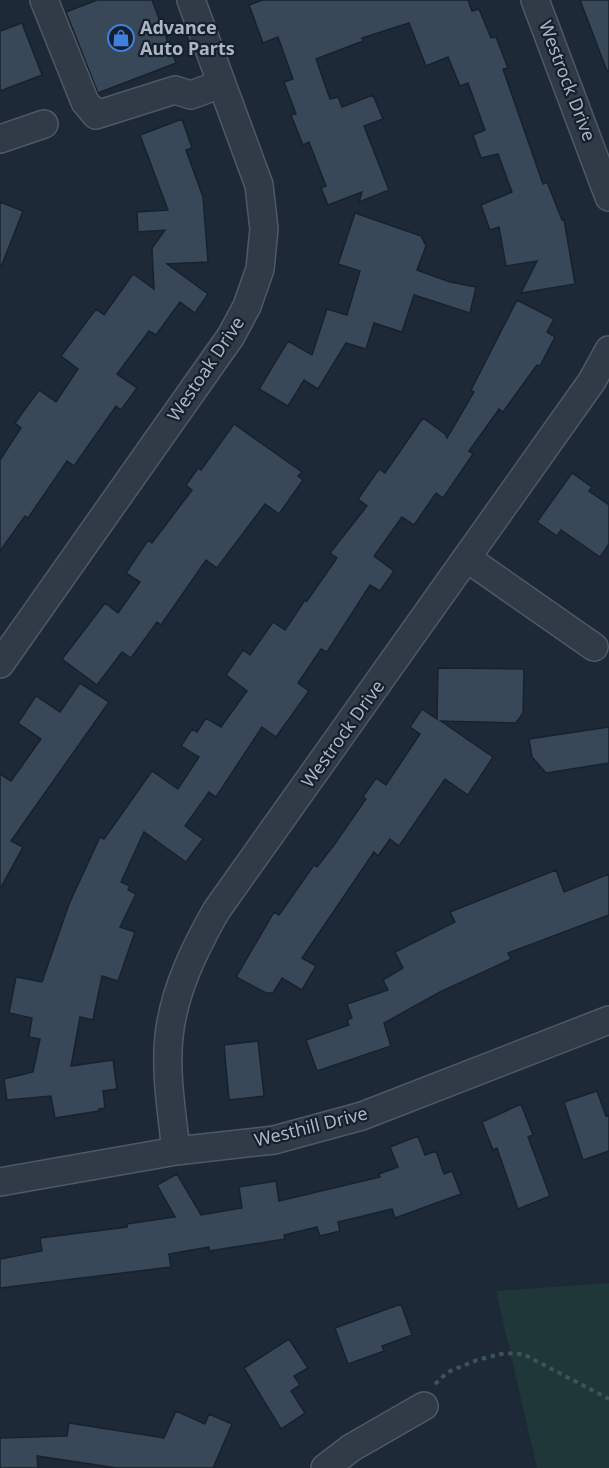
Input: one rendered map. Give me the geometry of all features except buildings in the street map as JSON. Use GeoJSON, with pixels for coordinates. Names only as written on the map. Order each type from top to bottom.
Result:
{"type":"FeatureCollection","features":[{"type":"Feature","properties":{"kind":"street"},"geometry":{"type":"LineString","coordinates":[[44,0],[85,102],[96,115],[175,90],[191,95],[220,84]]}},
{"type":"Feature","properties":{"kind":"street","name":"Westoak Drive"},"geometry":{"type":"LineString","coordinates":[[0,664],[231,336],[247,306],[260,269],[264,229],[259,185],[191,0]]}},
{"type":"Feature","properties":{"kind":"street","name":"Westrock Drive"},"geometry":{"type":"LineString","coordinates":[[536,0],[598,130],[609,197]]}},
{"type":"Feature","properties":{"kind":"street"},"geometry":{"type":"LineString","coordinates":[[0,139],[44,124]]}},
{"type":"Feature","properties":{"kind":"street","name":"Westrock Drive"},"geometry":{"type":"LineString","coordinates":[[176,1151],[168,1073],[169,1035],[178,993],[193,952],[216,911],[468,559],[592,381],[609,350]]}},
{"type":"Feature","properties":{"kind":"street"},"geometry":{"type":"LineString","coordinates":[[468,559],[594,647]]}},
{"type":"Feature","properties":{"kind":"street","name":"Westhill Drive"},"geometry":{"type":"LineString","coordinates":[[0,1182],[176,1151],[274,1140],[362,1116],[609,1020]]}},
{"type":"Feature","properties":{"kind":"street"},"geometry":{"type":"LineString","coordinates":[[325,1468],[351,1448],[424,1406]]}},
{"type":"Feature","properties":{"kind":"path"},"geometry":{"type":"LineString","coordinates":[[424,1406],[433,1386],[448,1372],[477,1360],[505,1353],[523,1354],[609,1399]]}},
{"type":"Feature","properties":{"kind":"green space"},"geometry":{"type":"Polygon","coordinates":[[[609,1283],[609,1468],[537,1468],[496,1291],[609,1283]]]}},
{"type":"Feature","properties":{"kind":"place","name":"Advance Auto Parts"},"geometry":{"type":"Point","coordinates":[121,38]}}]}
